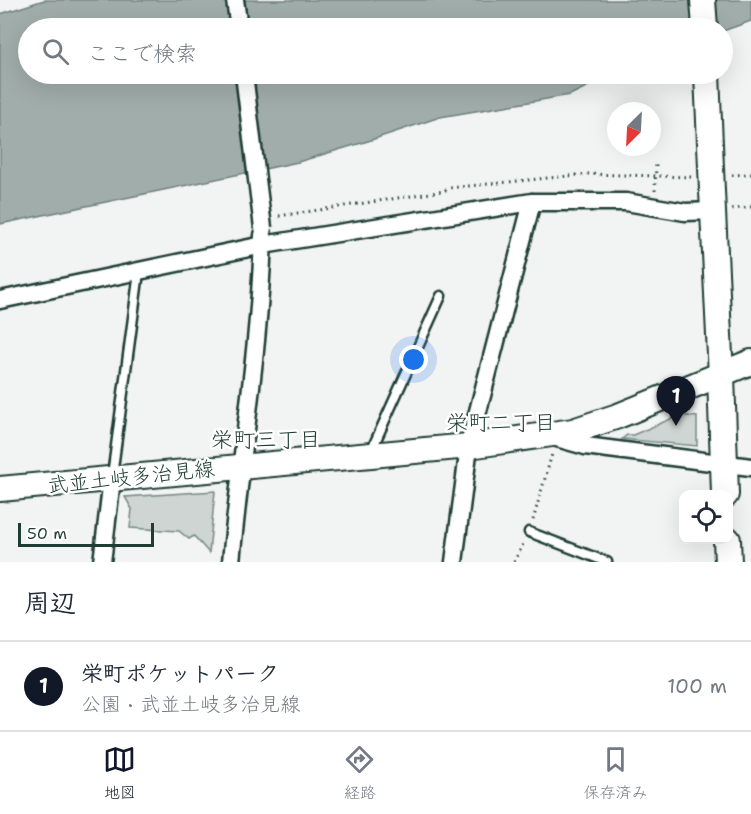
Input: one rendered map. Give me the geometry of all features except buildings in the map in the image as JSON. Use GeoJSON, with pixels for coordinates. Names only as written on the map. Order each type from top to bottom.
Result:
{"type":"FeatureCollection","features":[{"type":"Feature","properties":{"kind":"main road"},"geometry":{"type":"LineString","coordinates":[[703,0],[704,18]]}},
{"type":"Feature","properties":{"kind":"main road"},"geometry":{"type":"LineString","coordinates":[[707,84],[726,490]]}},
{"type":"Feature","properties":{"kind":"main road","name":"武並土岐多治見線"},"geometry":{"type":"LineString","coordinates":[[0,489],[550,437],[618,416],[751,362]]}},
{"type":"Feature","properties":{"kind":"main road"},"geometry":{"type":"LineString","coordinates":[[727,544],[728,562]]}},
{"type":"Feature","properties":{"kind":"street"},"geometry":{"type":"LineString","coordinates":[[235,0],[238,18]]}},
{"type":"Feature","properties":{"kind":"street"},"geometry":{"type":"LineString","coordinates":[[231,562],[240,466],[256,352],[263,245],[268,222],[246,84]]}},
{"type":"Feature","properties":{"kind":"street"},"geometry":{"type":"LineString","coordinates":[[0,300],[263,245],[532,202],[626,202],[685,212],[713,201]]}},
{"type":"Feature","properties":{"kind":"street"},"geometry":{"type":"LineString","coordinates":[[454,562],[469,446],[532,202]]}},
{"type":"Feature","properties":{"kind":"street"},"geometry":{"type":"LineString","coordinates":[[550,437],[585,446],[751,467]]}},
{"type":"Feature","properties":{"kind":"street"},"geometry":{"type":"LineString","coordinates":[[102,562],[112,479]]}},
{"type":"Feature","properties":{"kind":"lane"},"geometry":{"type":"LineString","coordinates":[[112,479],[139,272]]}},
{"type":"Feature","properties":{"kind":"lane"},"geometry":{"type":"LineString","coordinates":[[370,455],[441,296]]}},
{"type":"Feature","properties":{"kind":"lane"},"geometry":{"type":"LineString","coordinates":[[529,532],[607,562]]}},
{"type":"Feature","properties":{"kind":"path"},"geometry":{"type":"LineString","coordinates":[[655,200],[656,163]]}},
{"type":"Feature","properties":{"kind":"path"},"geometry":{"type":"LineString","coordinates":[[268,222],[484,183],[568,175],[630,175]]}},
{"type":"Feature","properties":{"kind":"path"},"geometry":{"type":"LineString","coordinates":[[484,183],[484,190]]}},
{"type":"Feature","properties":{"kind":"path"},"geometry":{"type":"LineString","coordinates":[[513,562],[529,532],[550,437]]}},
{"type":"Feature","properties":{"kind":"shaded area"},"geometry":{"type":"Polygon","coordinates":[[[44,0],[751,0],[751,21],[733,27],[733,18],[18,18],[18,84],[593,84],[570,95],[440,117],[298,162],[0,224],[0,14],[44,0]]]}},
{"type":"Feature","properties":{"kind":"shaded area"},"geometry":{"type":"Polygon","coordinates":[[[680,415],[697,417],[697,446],[622,439],[627,435],[633,435],[680,415]]]}},
{"type":"Feature","properties":{"kind":"shaded area"},"geometry":{"type":"Polygon","coordinates":[[[215,491],[209,553],[194,536],[189,539],[179,531],[130,528],[132,509],[125,497],[215,491]]]}},
{"type":"Feature","properties":{"kind":"place","name":"栄町ポケットパーク"},"geometry":{"type":"Point","coordinates":[676,426]}},
{"type":"Feature","properties":{"kind":"district","name":"栄町二丁目"},"geometry":{"type":"Point","coordinates":[501,422]}},
{"type":"Feature","properties":{"kind":"district","name":"栄町三丁目"},"geometry":{"type":"Point","coordinates":[266,439]}}]}
